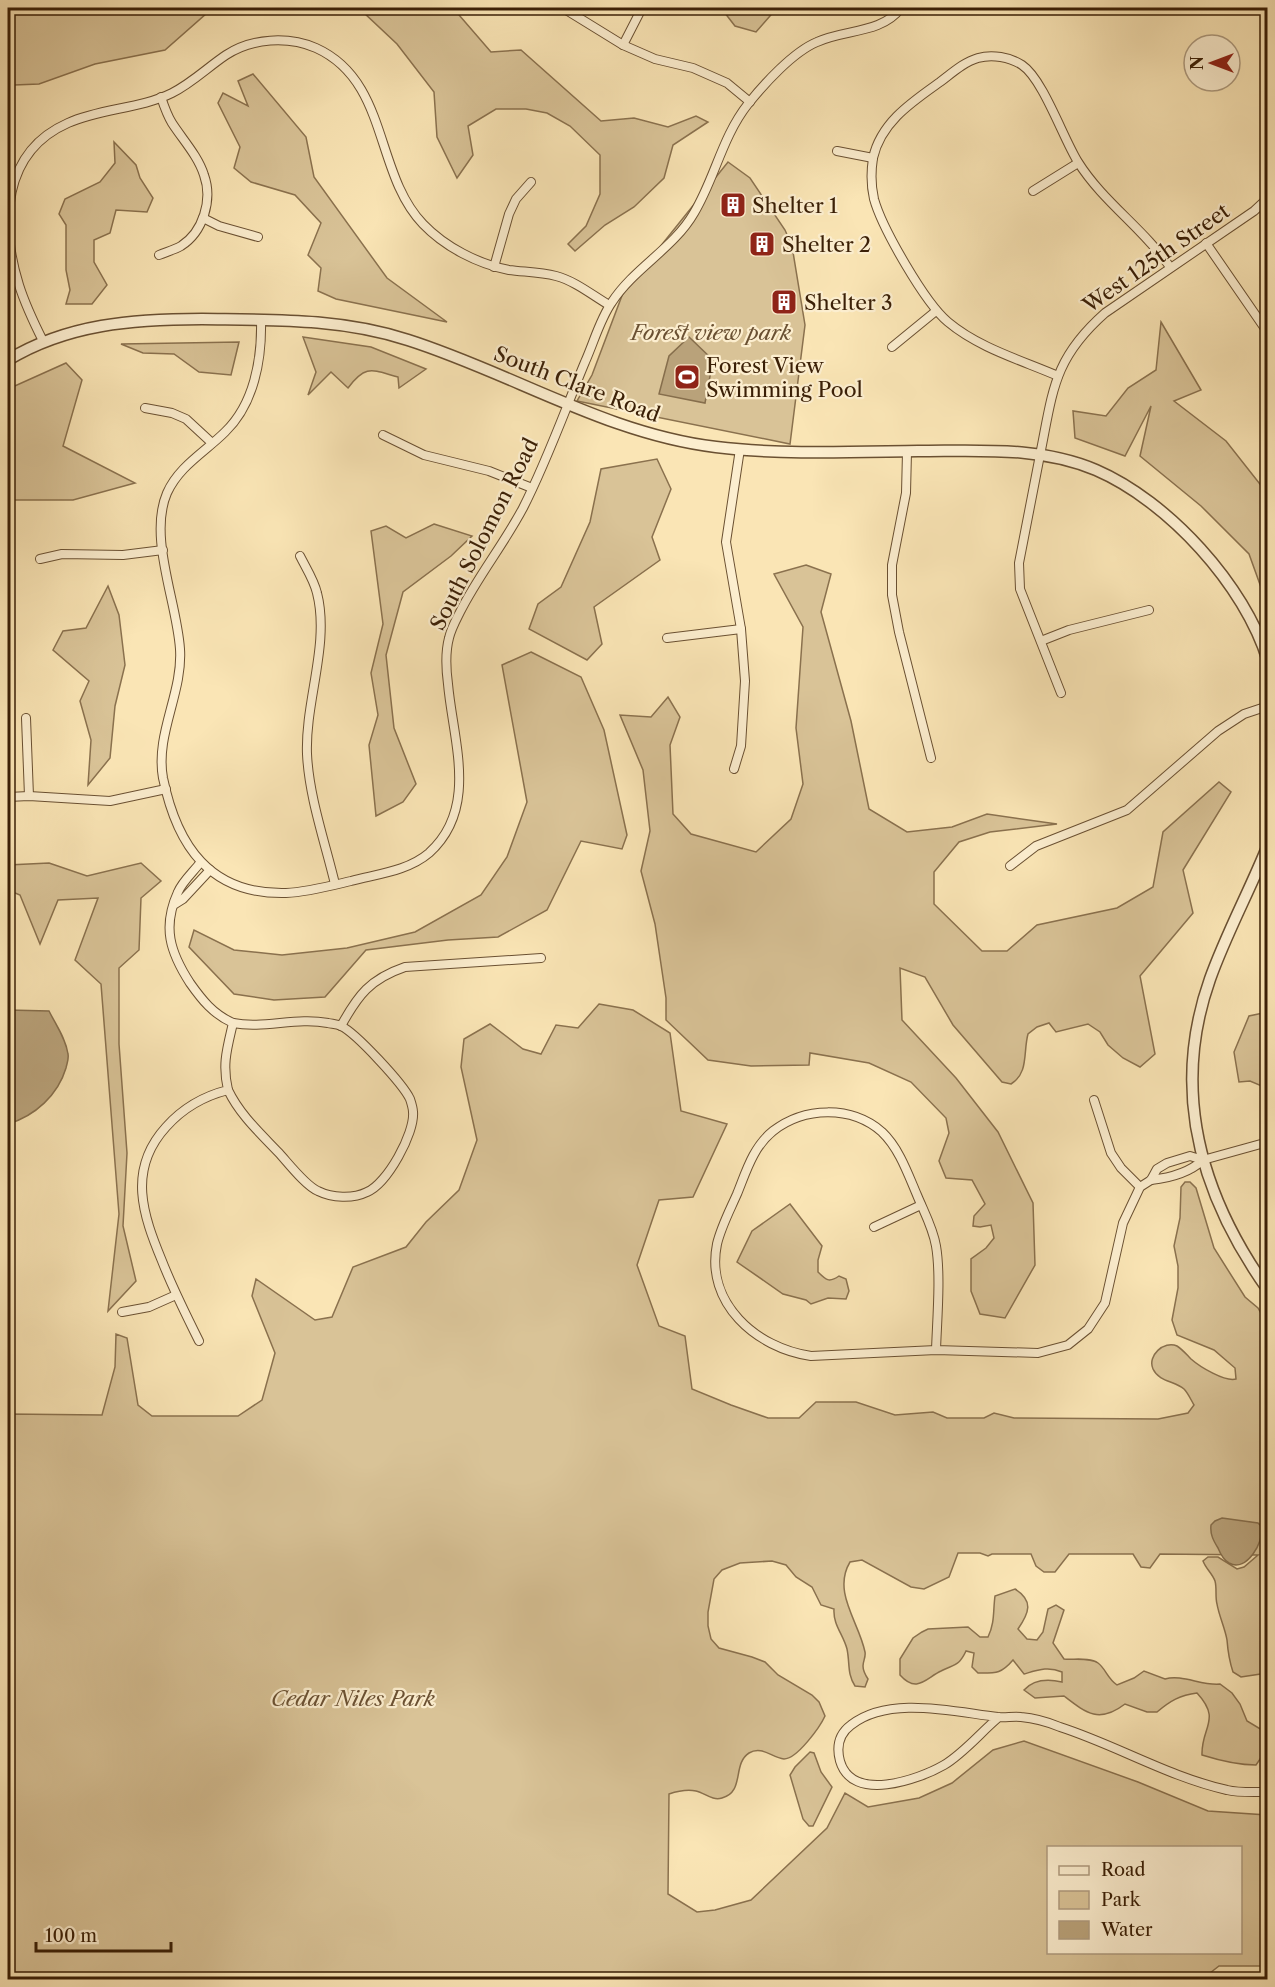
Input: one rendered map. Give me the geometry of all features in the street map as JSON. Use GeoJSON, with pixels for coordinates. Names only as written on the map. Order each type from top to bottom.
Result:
{"type":"FeatureCollection","features":[{"type":"Feature","properties":{"kind":"street"},"geometry":{"type":"LineString","coordinates":[[563,8],[623,45],[655,59],[693,68],[727,83],[750,102]]}},
{"type":"Feature","properties":{"kind":"street"},"geometry":{"type":"LineString","coordinates":[[623,45],[642,8]]}},
{"type":"Feature","properties":{"kind":"street","name":"South Solomon Road"},"geometry":{"type":"LineString","coordinates":[[200,863],[239,886],[269,893],[304,892],[394,870],[415,863],[432,850],[448,829],[459,800],[460,773],[446,662],[449,637],[473,589],[522,510],[609,305],[640,269],[687,224],[704,196],[726,141],[750,102],[779,70],[814,43],[869,29],[894,18],[902,8]]}},
{"type":"Feature","properties":{"kind":"street"},"geometry":{"type":"LineString","coordinates":[[43,342],[18,284],[9,237],[8,202],[12,185],[30,152],[40,141],[69,122],[161,98],[182,87],[243,46],[276,40],[291,41],[316,48],[333,57],[357,80],[367,98],[409,207],[436,237],[476,260],[494,267],[558,276],[609,305]]}},
{"type":"Feature","properties":{"kind":"street"},"geometry":{"type":"LineString","coordinates":[[1058,376],[974,339],[954,327],[928,300],[880,215],[874,197],[873,158],[885,131],[903,108],[964,64],[979,58],[995,56],[1010,59],[1022,65],[1032,75],[1078,163],[1108,201],[1158,250],[1170,267]]}},
{"type":"Feature","properties":{"kind":"street"},"geometry":{"type":"LineString","coordinates":[[159,255],[179,247],[189,239],[203,218],[207,205],[205,176],[170,121],[161,98]]}},
{"type":"Feature","properties":{"kind":"street"},"geometry":{"type":"LineString","coordinates":[[837,151],[873,158]]}},
{"type":"Feature","properties":{"kind":"street"},"geometry":{"type":"LineString","coordinates":[[1033,190],[1078,163]]}},
{"type":"Feature","properties":{"kind":"street"},"geometry":{"type":"LineString","coordinates":[[494,267],[509,214],[516,199],[531,182]]}},
{"type":"Feature","properties":{"kind":"street","name":"West 125th Street"},"geometry":{"type":"LineString","coordinates":[[1061,693],[1020,589],[1019,563],[1050,401],[1058,376],[1066,359],[1089,327],[1170,267],[1254,211],[1268,198]]}},
{"type":"Feature","properties":{"kind":"street"},"geometry":{"type":"LineString","coordinates":[[203,218],[229,229],[258,237]]}},
{"type":"Feature","properties":{"kind":"street"},"geometry":{"type":"LineString","coordinates":[[1206,243],[1268,333]]}},
{"type":"Feature","properties":{"kind":"street"},"geometry":{"type":"LineString","coordinates":[[892,347],[936,310]]}},
{"type":"Feature","properties":{"kind":"street","name":"South Clare Road"},"geometry":{"type":"LineString","coordinates":[[8,360],[43,342],[120,322],[162,319],[297,320],[343,324],[386,333],[434,350],[618,424],[697,444],[740,449],[907,452],[993,450],[1059,458],[1097,470],[1148,500],[1201,547],[1234,590],[1268,661]]}},
{"type":"Feature","properties":{"kind":"street"},"geometry":{"type":"LineString","coordinates":[[232,1023],[224,1072],[228,1090],[239,1111],[316,1191],[348,1196],[368,1192],[378,1184],[401,1154],[411,1130],[413,1113],[410,1098],[397,1081],[358,1039],[341,1026],[300,1020],[257,1025],[232,1023],[221,1018],[208,1007],[178,964],[170,945],[169,921],[178,891],[200,863],[184,841],[177,826],[161,763],[180,665],[180,645],[160,528],[164,498],[172,482],[185,466],[237,418],[246,404],[255,382],[261,320]]}},
{"type":"Feature","properties":{"kind":"street"},"geometry":{"type":"LineString","coordinates":[[145,408],[172,413],[186,419],[212,443]]}},
{"type":"Feature","properties":{"kind":"street"},"geometry":{"type":"LineString","coordinates":[[383,435],[424,455],[480,468],[532,488]]}},
{"type":"Feature","properties":{"kind":"street"},"geometry":{"type":"LineString","coordinates":[[734,770],[744,726],[745,681],[741,629],[726,542],[740,449]]}},
{"type":"Feature","properties":{"kind":"street"},"geometry":{"type":"LineString","coordinates":[[907,452],[906,493],[892,565],[892,595],[899,632],[931,758]]}},
{"type":"Feature","properties":{"kind":"street"},"geometry":{"type":"LineString","coordinates":[[40,559],[62,554],[123,555],[163,550]]}},
{"type":"Feature","properties":{"kind":"street"},"geometry":{"type":"LineString","coordinates":[[300,556],[314,584],[321,612],[308,733],[308,755],[310,779],[335,884]]}},
{"type":"Feature","properties":{"kind":"street"},"geometry":{"type":"LineString","coordinates":[[1041,641],[1069,630],[1149,610]]}},
{"type":"Feature","properties":{"kind":"street"},"geometry":{"type":"LineString","coordinates":[[667,638],[741,629]]}},
{"type":"Feature","properties":{"kind":"street"},"geometry":{"type":"LineString","coordinates":[[1010,866],[1036,846],[1127,810],[1218,731],[1244,714],[1268,706]]}},
{"type":"Feature","properties":{"kind":"street"},"geometry":{"type":"LineString","coordinates":[[26,718],[29,796]]}},
{"type":"Feature","properties":{"kind":"street"},"geometry":{"type":"LineString","coordinates":[[8,798],[29,796],[110,801],[166,789]]}},
{"type":"Feature","properties":{"kind":"street"},"geometry":{"type":"LineString","coordinates":[[1268,845],[1210,978],[1196,1031],[1192,1090],[1205,1172],[1222,1214],[1268,1290]]}},
{"type":"Feature","properties":{"kind":"street"},"geometry":{"type":"LineString","coordinates":[[174,904],[183,899],[210,870]]}},
{"type":"Feature","properties":{"kind":"street"},"geometry":{"type":"LineString","coordinates":[[341,1026],[356,999],[368,987],[385,974],[405,967],[541,958]]}},
{"type":"Feature","properties":{"kind":"street"},"geometry":{"type":"LineString","coordinates":[[199,1341],[176,1295],[145,1220],[142,1180],[147,1157],[157,1136],[178,1113],[215,1093],[228,1090]]}},
{"type":"Feature","properties":{"kind":"street"},"geometry":{"type":"LineString","coordinates":[[1094,1100],[1111,1153],[1121,1168],[1140,1187]]}},
{"type":"Feature","properties":{"kind":"street"},"geometry":{"type":"LineString","coordinates":[[936,1350],[936,1246],[931,1227],[902,1161],[882,1132],[852,1116],[828,1112],[807,1114],[787,1122],[771,1133],[761,1143],[751,1159],[721,1231],[717,1244],[716,1269],[722,1295],[729,1309],[756,1334],[800,1354],[822,1356],[936,1350],[1038,1353],[1068,1345],[1080,1337],[1098,1317],[1105,1303],[1123,1223],[1140,1187],[1151,1180],[1195,1167],[1203,1160],[1268,1142]]}},
{"type":"Feature","properties":{"kind":"street"},"geometry":{"type":"LineString","coordinates":[[1151,1180],[1157,1169],[1167,1163],[1190,1156],[1203,1160]]}},
{"type":"Feature","properties":{"kind":"street"},"geometry":{"type":"LineString","coordinates":[[874,1227],[921,1205]]}},
{"type":"Feature","properties":{"kind":"street"},"geometry":{"type":"LineString","coordinates":[[122,1312],[149,1307],[176,1295]]}},
{"type":"Feature","properties":{"kind":"street"},"geometry":{"type":"LineString","coordinates":[[999,1717],[946,1763],[926,1774],[905,1781],[875,1785],[850,1777],[842,1768],[839,1740],[845,1730],[858,1719],[875,1712],[897,1709],[951,1710],[999,1717],[1023,1717],[1060,1726],[1190,1778],[1228,1790],[1268,1792]]}},
{"type":"Feature","properties":{"kind":"green space"},"geometry":{"type":"Polygon","coordinates":[[[8,8],[223,8],[206,14],[165,50],[95,64],[39,84],[14,85],[8,90],[8,8]]]}},
{"type":"Feature","properties":{"kind":"green space"},"geometry":{"type":"Polygon","coordinates":[[[350,8],[453,8],[491,52],[521,50],[601,121],[634,118],[668,127],[696,116],[708,122],[673,145],[664,178],[634,207],[605,225],[575,251],[568,244],[586,226],[600,194],[600,155],[570,126],[547,113],[526,109],[496,109],[468,126],[473,155],[457,178],[437,137],[434,92],[397,44],[364,13],[350,8]]]}},
{"type":"Feature","properties":{"kind":"green space"},"geometry":{"type":"Polygon","coordinates":[[[721,8],[777,8],[756,32],[735,26],[721,8]]]}},
{"type":"Feature","properties":{"kind":"green space"},"geometry":{"type":"Polygon","coordinates":[[[253,74],[306,137],[314,177],[387,278],[447,322],[336,299],[318,291],[321,268],[308,255],[321,223],[295,195],[251,182],[234,168],[240,147],[218,103],[223,93],[248,106],[238,81],[253,74]]]}},
{"type":"Feature","properties":{"kind":"green space"},"geometry":{"type":"Polygon","coordinates":[[[114,142],[136,165],[140,178],[153,198],[147,212],[116,210],[110,233],[94,240],[94,262],[107,285],[92,304],[66,304],[70,290],[66,270],[66,225],[59,214],[65,199],[100,182],[115,163],[114,142]]]}},
{"type":"Feature","properties":{"kind":"green space","name":"Forest view park"},"geometry":{"type":"Polygon","coordinates":[[[728,162],[750,178],[785,230],[792,246],[805,325],[790,444],[577,401],[592,375],[623,293],[728,162]]]}},
{"type":"Feature","properties":{"kind":"green space"},"geometry":{"type":"Polygon","coordinates":[[[1161,322],[1201,390],[1174,401],[1226,441],[1267,493],[1267,604],[1249,554],[1201,506],[1140,456],[1151,406],[1125,456],[1075,438],[1073,411],[1106,416],[1128,388],[1156,370],[1161,322]]]}},
{"type":"Feature","properties":{"kind":"green space"},"geometry":{"type":"Polygon","coordinates":[[[303,337],[371,347],[426,369],[399,388],[398,377],[370,371],[360,375],[348,388],[331,372],[308,395],[316,372],[303,337]]]}},
{"type":"Feature","properties":{"kind":"green space"},"geometry":{"type":"Polygon","coordinates":[[[239,342],[231,375],[199,372],[174,354],[143,353],[121,344],[239,342]]]}},
{"type":"Feature","properties":{"kind":"green space"},"geometry":{"type":"Polygon","coordinates":[[[66,363],[82,380],[63,446],[135,483],[73,500],[8,500],[8,389],[66,363]]]}},
{"type":"Feature","properties":{"kind":"green space"},"geometry":{"type":"Polygon","coordinates":[[[657,459],[671,489],[652,537],[660,560],[594,607],[602,644],[587,660],[529,629],[538,604],[561,587],[590,522],[601,469],[657,459]]]}},
{"type":"Feature","properties":{"kind":"green space"},"geometry":{"type":"Polygon","coordinates":[[[434,524],[472,536],[451,556],[403,592],[386,655],[394,728],[416,784],[403,802],[376,816],[369,745],[378,715],[371,673],[383,624],[371,531],[386,526],[406,538],[434,524]]]}},
{"type":"Feature","properties":{"kind":"green space"},"geometry":{"type":"Polygon","coordinates":[[[806,565],[831,574],[821,612],[851,721],[869,809],[907,832],[952,827],[987,814],[1057,824],[990,832],[959,842],[934,872],[934,904],[982,951],[1007,951],[1037,925],[1117,908],[1153,887],[1163,832],[1219,782],[1231,792],[1183,870],[1193,913],[1140,976],[1155,1054],[1140,1067],[1123,1058],[1108,1045],[1100,1032],[1088,1024],[1056,1032],[1049,1023],[1037,1027],[1028,1034],[1021,1074],[1011,1084],[1002,1082],[953,1025],[925,977],[900,968],[902,1020],[956,1078],[998,1132],[1033,1203],[1035,1265],[1005,1318],[980,1314],[971,1291],[971,1259],[986,1248],[994,1238],[991,1225],[973,1226],[974,1216],[985,1204],[972,1180],[946,1178],[939,1161],[949,1133],[946,1118],[911,1082],[869,1063],[810,1053],[809,1065],[751,1066],[708,1060],[666,1020],[666,998],[655,924],[641,871],[650,831],[643,770],[620,715],[651,717],[668,697],[680,717],[670,745],[673,814],[691,834],[756,852],[791,819],[803,784],[796,728],[803,627],[774,574],[806,565]]]}},
{"type":"Feature","properties":{"kind":"green space"},"geometry":{"type":"Polygon","coordinates":[[[108,586],[119,615],[125,665],[115,706],[110,758],[88,785],[91,740],[80,701],[89,681],[53,650],[63,631],[86,628],[108,586]]]}},
{"type":"Feature","properties":{"kind":"green space"},"geometry":{"type":"Polygon","coordinates":[[[531,652],[581,677],[604,730],[627,835],[622,849],[581,841],[547,910],[498,937],[448,940],[366,950],[325,997],[274,1000],[234,994],[189,947],[194,930],[234,950],[282,955],[347,948],[415,932],[481,895],[507,857],[527,802],[502,665],[531,652]]]}},
{"type":"Feature","properties":{"kind":"green space"},"geometry":{"type":"Polygon","coordinates":[[[49,863],[87,876],[141,863],[161,881],[141,898],[139,950],[119,968],[119,1044],[127,1153],[123,1226],[136,1281],[108,1311],[119,1214],[101,984],[75,960],[98,898],[58,900],[40,944],[20,895],[8,890],[8,865],[49,863]]]}},
{"type":"Feature","properties":{"kind":"green space"},"geometry":{"type":"Polygon","coordinates":[[[1267,941],[1267,986],[1261,983],[1267,941]]]}},
{"type":"Feature","properties":{"kind":"green space","name":"Cedar Niles Park"},"geometry":{"type":"Polygon","coordinates":[[[599,1004],[633,1010],[670,1033],[681,1111],[727,1124],[693,1197],[659,1200],[637,1265],[659,1326],[685,1336],[692,1389],[768,1418],[799,1418],[816,1402],[856,1402],[895,1415],[933,1412],[947,1418],[984,1418],[994,1413],[1014,1418],[1158,1419],[1188,1413],[1194,1405],[1185,1391],[1180,1386],[1163,1379],[1153,1369],[1152,1359],[1162,1347],[1177,1346],[1206,1370],[1219,1376],[1236,1379],[1235,1368],[1214,1350],[1177,1335],[1172,1320],[1178,1288],[1178,1266],[1174,1246],[1180,1218],[1181,1187],[1185,1182],[1190,1182],[1196,1188],[1214,1248],[1245,1297],[1258,1308],[1267,1324],[1267,1673],[1241,1677],[1233,1672],[1216,1601],[1215,1581],[1203,1561],[1208,1557],[1218,1557],[1237,1569],[1244,1567],[1258,1555],[1160,1554],[1150,1568],[1141,1567],[1133,1554],[1069,1554],[1055,1572],[1044,1572],[1036,1566],[1031,1554],[992,1554],[988,1556],[980,1553],[958,1553],[949,1577],[924,1589],[911,1587],[862,1560],[850,1562],[845,1573],[845,1596],[865,1652],[863,1668],[868,1679],[865,1687],[855,1686],[852,1682],[847,1649],[837,1625],[834,1609],[821,1605],[812,1587],[796,1577],[786,1565],[772,1561],[740,1563],[722,1570],[714,1579],[708,1612],[711,1639],[719,1648],[765,1662],[778,1675],[812,1695],[819,1702],[825,1716],[808,1742],[789,1758],[780,1758],[758,1750],[749,1753],[741,1764],[734,1790],[729,1795],[715,1798],[689,1790],[669,1794],[668,1894],[697,1912],[715,1910],[751,1900],[827,1828],[845,1793],[868,1807],[919,1798],[952,1783],[993,1750],[1024,1741],[1138,1782],[1208,1811],[1267,1815],[1267,1966],[1219,1966],[1210,1973],[1210,1980],[8,1980],[8,1414],[102,1415],[115,1367],[116,1334],[127,1338],[138,1405],[152,1416],[238,1416],[262,1400],[275,1353],[252,1296],[256,1279],[315,1320],[332,1317],[353,1267],[406,1247],[426,1222],[459,1190],[477,1140],[461,1067],[464,1039],[490,1024],[523,1049],[541,1054],[556,1025],[578,1028],[599,1004]]]}},
{"type":"Feature","properties":{"kind":"green space"},"geometry":{"type":"Polygon","coordinates":[[[1263,1013],[1268,1015],[1267,1085],[1264,1087],[1250,1081],[1239,1082],[1234,1052],[1249,1016],[1263,1013]]]}},
{"type":"Feature","properties":{"kind":"green space"},"geometry":{"type":"Polygon","coordinates":[[[790,1204],[822,1246],[818,1260],[818,1272],[828,1280],[839,1276],[846,1279],[849,1291],[846,1299],[828,1298],[811,1304],[806,1300],[783,1294],[737,1262],[752,1231],[790,1204]]]}},
{"type":"Feature","properties":{"kind":"green space"},"geometry":{"type":"Polygon","coordinates":[[[1015,1589],[1025,1598],[1028,1607],[1025,1618],[1018,1629],[1027,1639],[1037,1640],[1043,1632],[1048,1609],[1056,1605],[1064,1610],[1053,1643],[1064,1659],[1095,1661],[1117,1685],[1144,1671],[1165,1679],[1178,1678],[1220,1684],[1232,1693],[1240,1704],[1247,1721],[1267,1733],[1267,1754],[1265,1752],[1256,1765],[1229,1762],[1202,1755],[1209,1717],[1204,1702],[1197,1693],[1176,1699],[1157,1712],[1147,1712],[1125,1704],[1108,1714],[1093,1714],[1064,1696],[1035,1698],[1024,1690],[1042,1681],[1062,1682],[1062,1672],[1048,1669],[1024,1674],[1013,1660],[998,1672],[978,1673],[972,1667],[974,1653],[966,1651],[956,1664],[921,1683],[911,1683],[900,1675],[900,1659],[913,1638],[928,1629],[968,1627],[980,1637],[988,1637],[993,1622],[995,1596],[1015,1589]]]}},
{"type":"Feature","properties":{"kind":"green space"},"geometry":{"type":"Polygon","coordinates":[[[810,1752],[814,1753],[821,1772],[832,1787],[813,1826],[809,1826],[803,1819],[790,1775],[810,1752]]]}},
{"type":"Feature","properties":{"kind":"water","name":"Forest View Swimming Pool"},"geometry":{"type":"Polygon","coordinates":[[[689,337],[713,360],[705,403],[659,394],[669,356],[689,337]]]}},
{"type":"Feature","properties":{"kind":"water"},"geometry":{"type":"Polygon","coordinates":[[[8,1010],[49,1011],[63,1037],[68,1058],[62,1078],[44,1103],[27,1116],[8,1124],[8,1010]]]}},
{"type":"Feature","properties":{"kind":"water"},"geometry":{"type":"Polygon","coordinates":[[[1222,1518],[1258,1523],[1262,1527],[1257,1547],[1248,1560],[1242,1564],[1227,1562],[1213,1540],[1211,1525],[1222,1518]]]}},
{"type":"Feature","properties":{"kind":"place","name":"Shelter 1"},"geometry":{"type":"Point","coordinates":[733,205]}},
{"type":"Feature","properties":{"kind":"place","name":"Shelter 2"},"geometry":{"type":"Point","coordinates":[762,244]}},
{"type":"Feature","properties":{"kind":"place","name":"Shelter 3"},"geometry":{"type":"Point","coordinates":[784,302]}},
{"type":"Feature","properties":{"kind":"place","name":"Forest View Swimming Pool"},"geometry":{"type":"Point","coordinates":[687,377]}}]}
